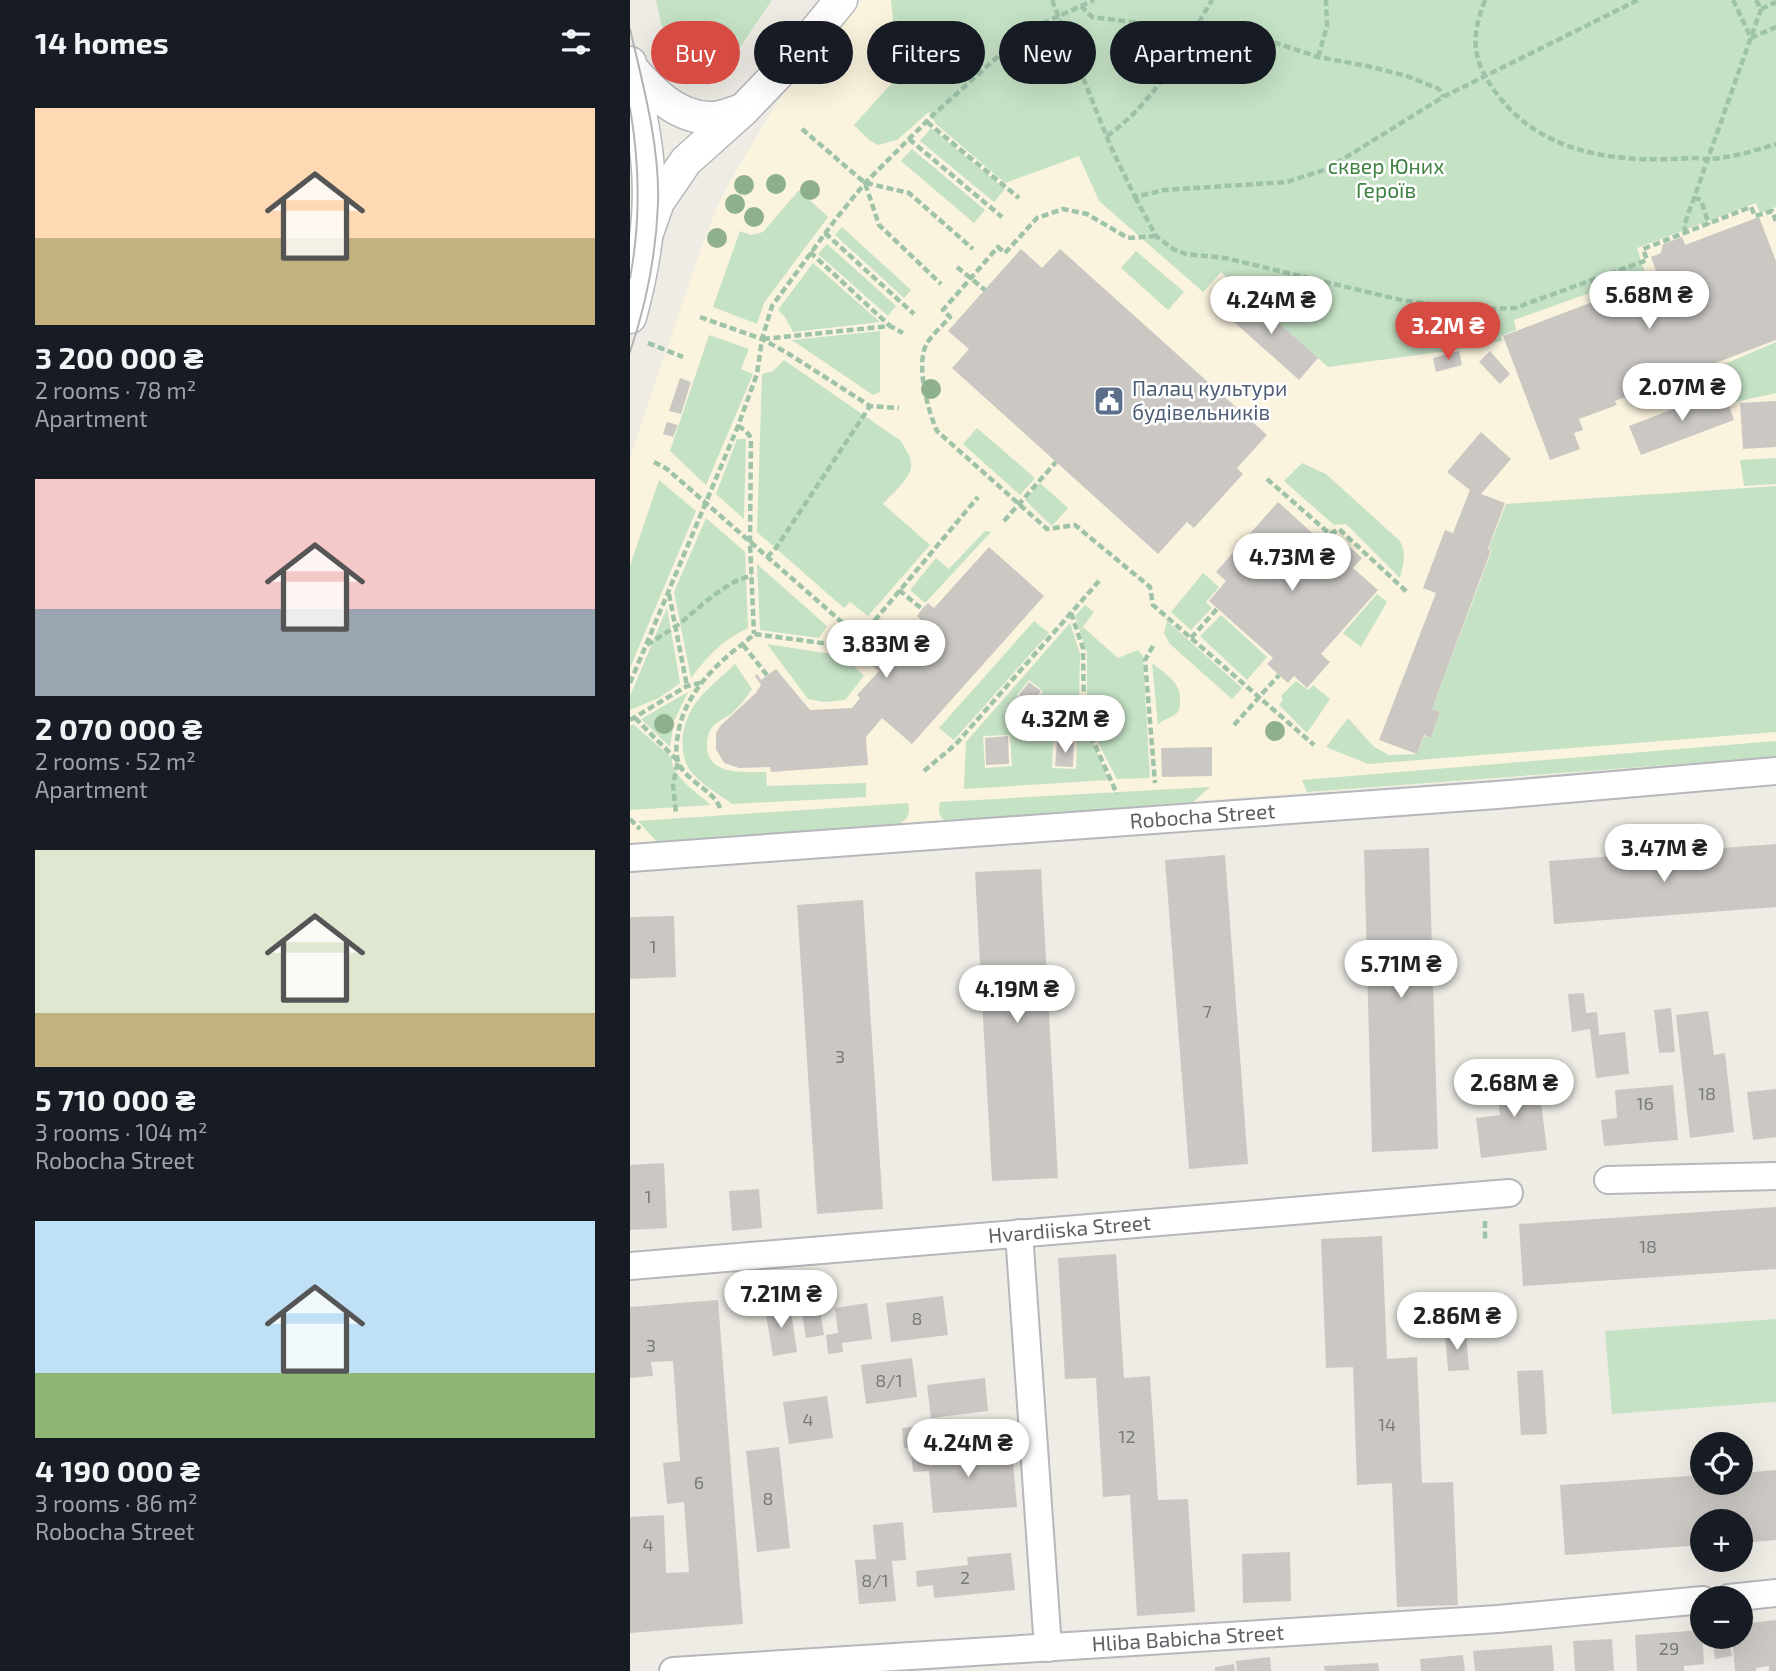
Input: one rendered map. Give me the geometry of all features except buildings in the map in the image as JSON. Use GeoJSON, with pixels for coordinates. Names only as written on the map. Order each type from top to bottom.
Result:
{"type":"FeatureCollection","features":[{"type":"Feature","properties":{"kind":"street"},"geometry":{"type":"LineString","coordinates":[[810,21],[812,0]]}},
{"type":"Feature","properties":{"kind":"street"},"geometry":{"type":"LineString","coordinates":[[824,21],[841,0]]}},
{"type":"Feature","properties":{"kind":"street"},"geometry":{"type":"LineString","coordinates":[[630,65],[653,92],[668,104],[694,116],[712,119],[743,110]]}},
{"type":"Feature","properties":{"kind":"street"},"geometry":{"type":"LineString","coordinates":[[630,65],[648,158],[647,233],[638,330]]}},
{"type":"Feature","properties":{"kind":"street"},"geometry":{"type":"LineString","coordinates":[[647,233],[658,202],[686,161],[768,84]]}},
{"type":"Feature","properties":{"kind":"street","name":"Robocha Street"},"geometry":{"type":"LineString","coordinates":[[630,858],[1497,795],[1776,771]]}},
{"type":"Feature","properties":{"kind":"street"},"geometry":{"type":"LineString","coordinates":[[1608,1180],[1776,1176]]}},
{"type":"Feature","properties":{"kind":"street","name":"Hvardiiska Street"},"geometry":{"type":"LineString","coordinates":[[630,1266],[1509,1193]]}},
{"type":"Feature","properties":{"kind":"street"},"geometry":{"type":"LineString","coordinates":[[1019,1233],[1048,1648]]}},
{"type":"Feature","properties":{"kind":"street"},"geometry":{"type":"LineString","coordinates":[[1753,1595],[1776,1593]]}},
{"type":"Feature","properties":{"kind":"street","name":"Hliba Babicha Street"},"geometry":{"type":"LineString","coordinates":[[673,1671],[1498,1619],[1690,1601]]}},
{"type":"Feature","properties":{"kind":"path"},"geometry":{"type":"LineString","coordinates":[[1052,0],[1107,136],[1135,197],[1156,236],[1173,249],[1186,254],[1225,258],[1401,300],[1487,309],[1516,309],[1647,260],[1643,249],[1751,207],[1755,216],[1772,211],[1776,221]]}},
{"type":"Feature","properties":{"kind":"path"},"geometry":{"type":"LineString","coordinates":[[630,683],[738,426],[757,374],[762,339],[772,306],[810,252],[865,183],[909,139],[1026,31],[1094,0]]}},
{"type":"Feature","properties":{"kind":"path"},"geometry":{"type":"LineString","coordinates":[[1200,21],[1212,0]]}},
{"type":"Feature","properties":{"kind":"path"},"geometry":{"type":"LineString","coordinates":[[1318,57],[1327,26],[1326,0]]}},
{"type":"Feature","properties":{"kind":"path"},"geometry":{"type":"LineString","coordinates":[[1485,0],[1475,30],[1474,48],[1485,78],[1511,113],[1534,130],[1568,147],[1599,155],[1638,159],[1707,159],[1755,151],[1776,144]]}},
{"type":"Feature","properties":{"kind":"path"},"geometry":{"type":"LineString","coordinates":[[1135,197],[1164,190],[1287,181],[1326,169],[1443,97],[1637,0]]}},
{"type":"Feature","properties":{"kind":"path"},"geometry":{"type":"LineString","coordinates":[[1733,0],[1751,38]]}},
{"type":"Feature","properties":{"kind":"path"},"geometry":{"type":"LineString","coordinates":[[1686,233],[1684,226],[1760,9],[1756,0]]}},
{"type":"Feature","properties":{"kind":"path"},"geometry":{"type":"LineString","coordinates":[[1760,9],[1776,2]]}},
{"type":"Feature","properties":{"kind":"path"},"geometry":{"type":"LineString","coordinates":[[1081,6],[1091,17],[1123,21]]}},
{"type":"Feature","properties":{"kind":"path"},"geometry":{"type":"LineString","coordinates":[[1751,38],[1776,27]]}},
{"type":"Feature","properties":{"kind":"path"},"geometry":{"type":"LineString","coordinates":[[1276,43],[1318,57],[1407,76],[1439,89],[1443,97]]}},
{"type":"Feature","properties":{"kind":"path"},"geometry":{"type":"LineString","coordinates":[[1107,136],[1123,124],[1158,84]]}},
{"type":"Feature","properties":{"kind":"path"},"geometry":{"type":"LineString","coordinates":[[927,122],[1019,198]]}},
{"type":"Feature","properties":{"kind":"path"},"geometry":{"type":"LineString","coordinates":[[802,129],[865,183],[909,193],[973,249]]}},
{"type":"Feature","properties":{"kind":"path"},"geometry":{"type":"LineString","coordinates":[[909,139],[1002,217]]}},
{"type":"Feature","properties":{"kind":"path"},"geometry":{"type":"LineString","coordinates":[[865,183],[879,225],[942,284]]}},
{"type":"Feature","properties":{"kind":"path"},"geometry":{"type":"LineString","coordinates":[[1694,198],[1701,200],[1709,225]]}},
{"type":"Feature","properties":{"kind":"path"},"geometry":{"type":"LineString","coordinates":[[1156,236],[1128,238],[1087,214],[1063,209],[1037,218],[1005,253],[998,247],[943,310],[950,317],[926,345],[924,372],[928,410],[937,431],[1047,530],[1075,525],[1150,587],[1153,605],[1314,744]]}},
{"type":"Feature","properties":{"kind":"path"},"geometry":{"type":"LineString","coordinates":[[825,233],[914,314]]}},
{"type":"Feature","properties":{"kind":"path"},"geometry":{"type":"LineString","coordinates":[[810,252],[890,326],[903,333]]}},
{"type":"Feature","properties":{"kind":"path"},"geometry":{"type":"LineString","coordinates":[[957,267],[985,290]]}},
{"type":"Feature","properties":{"kind":"path"},"geometry":{"type":"LineString","coordinates":[[700,317],[762,339],[870,407],[899,408]]}},
{"type":"Feature","properties":{"kind":"path"},"geometry":{"type":"LineString","coordinates":[[762,339],[890,326]]}},
{"type":"Feature","properties":{"kind":"path"},"geometry":{"type":"LineString","coordinates":[[638,330],[683,357]]}},
{"type":"Feature","properties":{"kind":"path"},"geometry":{"type":"LineString","coordinates":[[767,557],[776,548],[870,407]]}},
{"type":"Feature","properties":{"kind":"path"},"geometry":{"type":"LineString","coordinates":[[676,813],[673,785],[678,761],[676,751],[679,727],[690,700],[701,683],[754,634],[750,542],[751,438],[738,426]]}},
{"type":"Feature","properties":{"kind":"path"},"geometry":{"type":"LineString","coordinates":[[654,462],[667,469],[869,647]]}},
{"type":"Feature","properties":{"kind":"path"},"geometry":{"type":"LineString","coordinates":[[1004,521],[1056,462]]}},
{"type":"Feature","properties":{"kind":"path"},"geometry":{"type":"LineString","coordinates":[[1267,479],[1330,534],[1339,528],[1407,592]]}},
{"type":"Feature","properties":{"kind":"path"},"geometry":{"type":"LineString","coordinates":[[860,638],[978,497]]}},
{"type":"Feature","properties":{"kind":"path"},"geometry":{"type":"LineString","coordinates":[[646,646],[717,594],[745,577],[752,576]]}},
{"type":"Feature","properties":{"kind":"path"},"geometry":{"type":"LineString","coordinates":[[924,771],[957,744],[1099,582]]}},
{"type":"Feature","properties":{"kind":"path"},"geometry":{"type":"LineString","coordinates":[[900,590],[922,609]]}},
{"type":"Feature","properties":{"kind":"path"},"geometry":{"type":"LineString","coordinates":[[669,591],[687,685]]}},
{"type":"Feature","properties":{"kind":"path"},"geometry":{"type":"LineString","coordinates":[[1191,638],[1217,609]]}},
{"type":"Feature","properties":{"kind":"path"},"geometry":{"type":"LineString","coordinates":[[1071,612],[1083,648],[1084,713],[1090,734],[1114,785]]}},
{"type":"Feature","properties":{"kind":"path"},"geometry":{"type":"LineString","coordinates":[[754,634],[837,645],[850,630]]}},
{"type":"Feature","properties":{"kind":"path"},"geometry":{"type":"LineString","coordinates":[[743,645],[767,676]]}},
{"type":"Feature","properties":{"kind":"path"},"geometry":{"type":"LineString","coordinates":[[1153,646],[1145,660],[1155,783]]}},
{"type":"Feature","properties":{"kind":"path"},"geometry":{"type":"LineString","coordinates":[[1234,725],[1279,675]]}},
{"type":"Feature","properties":{"kind":"path"},"geometry":{"type":"LineString","coordinates":[[701,683],[687,685],[632,719],[678,761],[692,780],[717,800],[720,808]]}},
{"type":"Feature","properties":{"kind":"shaded area"},"geometry":{"type":"Polygon","coordinates":[[[863,0],[1776,0],[1776,757],[630,844],[630,458],[699,254],[719,203],[737,169],[788,84],[853,84],[853,21],[839,21],[863,0]]]}},
{"type":"Feature","properties":{"kind":"green space"},"geometry":{"type":"Polygon","coordinates":[[[656,0],[772,0],[758,21],[754,21],[754,27],[740,47],[740,21],[661,21],[656,0]]]}},
{"type":"Feature","properties":{"kind":"green space","name":"сквер Юних Героїв"},"geometry":{"type":"Polygon","coordinates":[[[891,0],[1776,0],[1776,207],[1760,213],[1756,203],[1637,248],[1645,273],[1514,320],[1516,330],[1501,336],[1503,341],[1328,367],[1221,272],[1203,292],[1099,201],[1079,156],[1005,183],[936,124],[929,112],[897,140],[878,145],[869,140],[854,125],[891,84],[985,84],[985,21],[893,21],[891,0]]]}},
{"type":"Feature","properties":{"kind":"green space"},"geometry":{"type":"Polygon","coordinates":[[[931,128],[1005,189],[994,202],[920,141],[931,128]]]}},
{"type":"Feature","properties":{"kind":"green space"},"geometry":{"type":"Polygon","coordinates":[[[912,149],[985,210],[974,223],[901,161],[912,149]]]}},
{"type":"Feature","properties":{"kind":"green space"},"geometry":{"type":"Polygon","coordinates":[[[799,190],[828,217],[764,303],[757,324],[713,307],[740,231],[751,235],[763,232],[799,190]]]}},
{"type":"Feature","properties":{"kind":"green space"},"geometry":{"type":"Polygon","coordinates":[[[842,227],[911,290],[904,298],[835,235],[842,227]]]}},
{"type":"Feature","properties":{"kind":"green space"},"geometry":{"type":"Polygon","coordinates":[[[827,244],[896,306],[888,316],[818,254],[827,244]]]}},
{"type":"Feature","properties":{"kind":"green space"},"geometry":{"type":"Polygon","coordinates":[[[1136,251],[1184,292],[1168,310],[1121,268],[1136,251]]]}},
{"type":"Feature","properties":{"kind":"green space"},"geometry":{"type":"Polygon","coordinates":[[[813,263],[880,322],[793,332],[778,310],[813,263]]]}},
{"type":"Feature","properties":{"kind":"green space"},"geometry":{"type":"Polygon","coordinates":[[[880,331],[880,392],[873,395],[792,340],[880,331]]]}},
{"type":"Feature","properties":{"kind":"green space"},"geometry":{"type":"Polygon","coordinates":[[[709,335],[749,349],[741,369],[753,374],[706,485],[670,451],[709,335]]]}},
{"type":"Feature","properties":{"kind":"green space"},"geometry":{"type":"Polygon","coordinates":[[[1776,342],[1776,393],[1731,403],[1718,367],[1776,342]]]}},
{"type":"Feature","properties":{"kind":"green space"},"geometry":{"type":"Polygon","coordinates":[[[784,360],[901,441],[910,459],[911,468],[906,479],[883,504],[930,545],[868,616],[850,602],[844,608],[757,532],[762,374],[773,371],[784,360]]]}},
{"type":"Feature","properties":{"kind":"green space"},"geometry":{"type":"Polygon","coordinates":[[[977,428],[1035,478],[1020,495],[963,444],[977,428]]]}},
{"type":"Feature","properties":{"kind":"green space"},"geometry":{"type":"Polygon","coordinates":[[[737,439],[746,439],[744,519],[716,494],[737,439]]]}},
{"type":"Feature","properties":{"kind":"green space"},"geometry":{"type":"Polygon","coordinates":[[[1776,458],[1776,484],[1744,486],[1740,460],[1776,458]]]}},
{"type":"Feature","properties":{"kind":"green space"},"geometry":{"type":"Polygon","coordinates":[[[1302,463],[1326,474],[1400,541],[1404,555],[1400,578],[1346,524],[1334,525],[1284,481],[1302,463]]]}},
{"type":"Feature","properties":{"kind":"green space"},"geometry":{"type":"Polygon","coordinates":[[[659,480],[696,511],[630,668],[630,566],[659,480]]]}},
{"type":"Feature","properties":{"kind":"green space"},"geometry":{"type":"Polygon","coordinates":[[[1040,483],[1068,508],[1052,526],[1025,500],[1040,483]]]}},
{"type":"Feature","properties":{"kind":"green space"},"geometry":{"type":"Polygon","coordinates":[[[1776,486],[1776,732],[1368,764],[1326,747],[1348,718],[1374,747],[1389,755],[1417,754],[1424,736],[1431,738],[1440,712],[1432,709],[1492,550],[1489,548],[1506,504],[1776,486]]]}},
{"type":"Feature","properties":{"kind":"green space"},"geometry":{"type":"Polygon","coordinates":[[[706,518],[745,552],[748,628],[716,649],[691,678],[674,592],[706,518]]]}},
{"type":"Feature","properties":{"kind":"green space"},"geometry":{"type":"Polygon","coordinates":[[[985,531],[991,532],[925,603],[910,590],[936,558],[949,569],[985,531]]]}},
{"type":"Feature","properties":{"kind":"green space"},"geometry":{"type":"Polygon","coordinates":[[[757,564],[827,626],[819,638],[760,630],[757,564]]]}},
{"type":"Feature","properties":{"kind":"green space"},"geometry":{"type":"Polygon","coordinates":[[[1203,573],[1219,587],[1206,602],[1212,608],[1191,630],[1171,612],[1203,573]]]}},
{"type":"Feature","properties":{"kind":"green space"},"geometry":{"type":"Polygon","coordinates":[[[1377,594],[1387,602],[1361,647],[1343,633],[1377,594]]]}},
{"type":"Feature","properties":{"kind":"green space"},"geometry":{"type":"Polygon","coordinates":[[[1085,605],[1094,612],[1083,627],[1118,658],[1138,650],[1143,656],[1150,778],[1117,779],[1092,731],[1087,715],[1087,653],[1075,616],[1085,605]]]}},
{"type":"Feature","properties":{"kind":"green space"},"geometry":{"type":"Polygon","coordinates":[[[667,608],[680,683],[659,698],[630,710],[630,696],[667,608]]]}},
{"type":"Feature","properties":{"kind":"green space"},"geometry":{"type":"Polygon","coordinates":[[[1221,615],[1267,657],[1247,680],[1200,636],[1221,615]]]}},
{"type":"Feature","properties":{"kind":"green space"},"geometry":{"type":"Polygon","coordinates":[[[1034,621],[1049,633],[954,740],[939,728],[1034,621]]]}},
{"type":"Feature","properties":{"kind":"green space"},"geometry":{"type":"Polygon","coordinates":[[[1167,621],[1242,688],[1232,699],[1170,644],[1164,633],[1167,621]]]}},
{"type":"Feature","properties":{"kind":"green space"},"geometry":{"type":"Polygon","coordinates":[[[1070,623],[1080,654],[1079,702],[1082,717],[1109,780],[964,789],[966,742],[1070,623]],[[1029,680],[1017,695],[1032,707],[1043,691],[1029,680]],[[1010,735],[983,736],[985,768],[1012,766],[1010,735]],[[1053,739],[1052,768],[1076,769],[1077,740],[1053,739]]]}},
{"type":"Feature","properties":{"kind":"green space"},"geometry":{"type":"Polygon","coordinates":[[[767,644],[844,656],[864,676],[845,700],[824,702],[808,699],[767,644]]]}},
{"type":"Feature","properties":{"kind":"green space"},"geometry":{"type":"Polygon","coordinates":[[[1152,663],[1172,679],[1180,695],[1177,713],[1158,725],[1152,663]]]}},
{"type":"Feature","properties":{"kind":"green space"},"geometry":{"type":"Polygon","coordinates":[[[735,664],[752,689],[731,714],[710,730],[707,747],[714,763],[729,770],[766,772],[767,786],[866,783],[866,797],[732,804],[693,774],[685,759],[682,741],[689,715],[697,701],[735,664]]]}},
{"type":"Feature","properties":{"kind":"green space"},"geometry":{"type":"Polygon","coordinates":[[[1296,681],[1308,690],[1313,685],[1330,699],[1307,733],[1279,705],[1283,700],[1281,696],[1296,681]]]}},
{"type":"Feature","properties":{"kind":"green space"},"geometry":{"type":"Polygon","coordinates":[[[688,692],[674,721],[670,747],[641,719],[688,692]]]}},
{"type":"Feature","properties":{"kind":"green space"},"geometry":{"type":"Polygon","coordinates":[[[633,724],[672,758],[680,778],[711,805],[630,810],[630,726],[633,724]]]}},
{"type":"Feature","properties":{"kind":"green space"},"geometry":{"type":"Polygon","coordinates":[[[1776,741],[1776,757],[1307,792],[1302,780],[1776,741]]]}},
{"type":"Feature","properties":{"kind":"green space"},"geometry":{"type":"Polygon","coordinates":[[[1210,787],[1193,802],[947,822],[940,816],[939,811],[940,802],[1210,787]]]}},
{"type":"Feature","properties":{"kind":"green space"},"geometry":{"type":"Polygon","coordinates":[[[908,803],[907,817],[897,825],[658,843],[638,821],[908,803]]]}},
{"type":"Feature","properties":{"kind":"green space"},"geometry":{"type":"Polygon","coordinates":[[[1776,1319],[1776,1402],[1612,1414],[1605,1331],[1776,1319]]]}},
{"type":"Feature","properties":{"kind":"tram line"},"geometry":{"type":"LineString","coordinates":[[630,29],[645,94],[658,182],[655,242],[649,279],[630,352]]}},
{"type":"Feature","properties":{"kind":"tram line"},"geometry":{"type":"LineString","coordinates":[[630,108],[638,193],[630,278]]}},
{"type":"Feature","properties":{"kind":"place","name":"Палац культури будівельників"},"geometry":{"type":"Point","coordinates":[1109,401]}}]}
